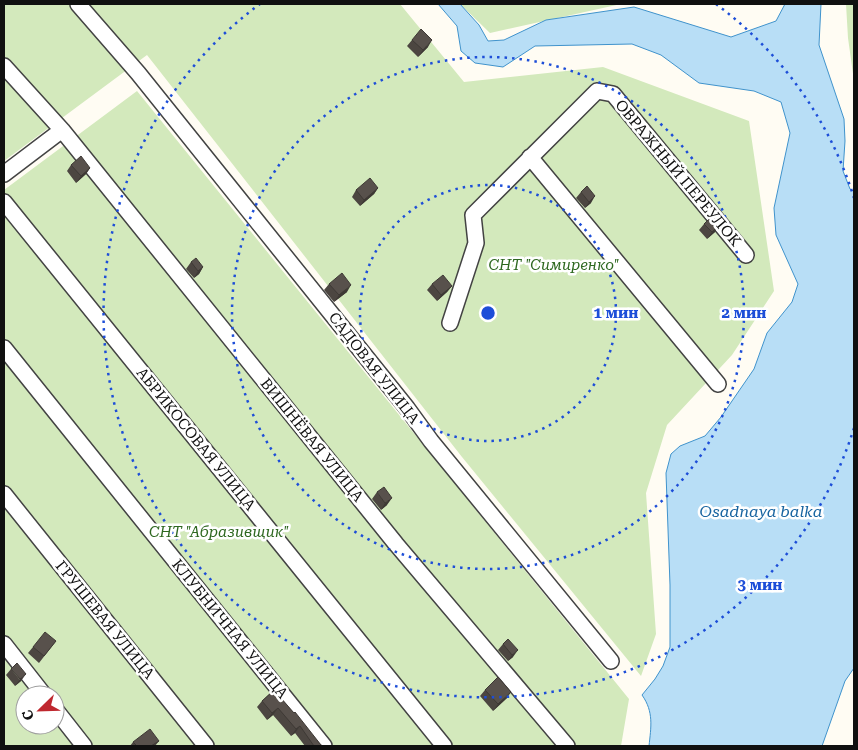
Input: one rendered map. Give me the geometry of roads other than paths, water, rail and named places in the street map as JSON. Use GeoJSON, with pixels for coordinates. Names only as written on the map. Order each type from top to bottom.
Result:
{"type":"FeatureCollection","features":[{"type":"Feature","properties":{"kind":"street","name":"САДОВАЯ УЛИЦА"},"geometry":{"type":"LineString","coordinates":[[78,4],[138,73],[401,400],[431,441],[611,661]]}},
{"type":"Feature","properties":{"kind":"street","name":"ВИШНЁВАЯ УЛИЦА"},"geometry":{"type":"LineString","coordinates":[[4,66],[62,130],[396,544],[567,746]]}},
{"type":"Feature","properties":{"kind":"street","name":"ОВРАЖНЫЙ ПЕРЕУЛОК"},"geometry":{"type":"LineString","coordinates":[[450,323],[476,244],[473,215],[597,91],[613,94],[746,255]]}},
{"type":"Feature","properties":{"kind":"street"},"geometry":{"type":"LineString","coordinates":[[4,174],[62,130]]}},
{"type":"Feature","properties":{"kind":"street"},"geometry":{"type":"LineString","coordinates":[[530,157],[718,384]]}},
{"type":"Feature","properties":{"kind":"street","name":"АБРИКОСОВАЯ УЛИЦА"},"geometry":{"type":"LineString","coordinates":[[4,202],[444,746]]}},
{"type":"Feature","properties":{"kind":"street","name":"КЛУБНИЧНАЯ УЛИЦА"},"geometry":{"type":"LineString","coordinates":[[4,348],[324,746]]}},
{"type":"Feature","properties":{"kind":"street","name":"ГРУШЕВАЯ УЛИЦА"},"geometry":{"type":"LineString","coordinates":[[4,494],[206,746]]}},
{"type":"Feature","properties":{"kind":"street"},"geometry":{"type":"LineString","coordinates":[[4,644],[36,685]]}},
{"type":"Feature","properties":{"kind":"street"},"geometry":{"type":"LineString","coordinates":[[65,722],[84,746]]}},
{"type":"Feature","properties":{"kind":"water","name":"Osadnaya balka"},"geometry":{"type":"Polygon","coordinates":[[[438,4],[460,4],[479,25],[488,41],[504,40],[546,20],[634,7],[731,37],[776,21],[785,4],[821,4],[819,45],[844,119],[843,171],[850,189],[854,191],[854,668],[845,681],[822,746],[649,746],[650,714],[642,695],[663,666],[670,647],[666,473],[671,454],[680,446],[705,436],[721,417],[754,369],[767,333],[792,302],[798,284],[776,235],[774,208],[790,133],[781,102],[754,91],[699,83],[661,55],[632,44],[535,46],[503,67],[475,63],[461,51],[457,26],[438,4]]]}},
{"type":"Feature","properties":{"kind":"park label","name":"СНТ \"Симиренко\""},"geometry":{"type":"Point","coordinates":[554,265]}},
{"type":"Feature","properties":{"kind":"park label","name":"СНТ \"Абразивщик\""},"geometry":{"type":"Point","coordinates":[219,532]}}]}
